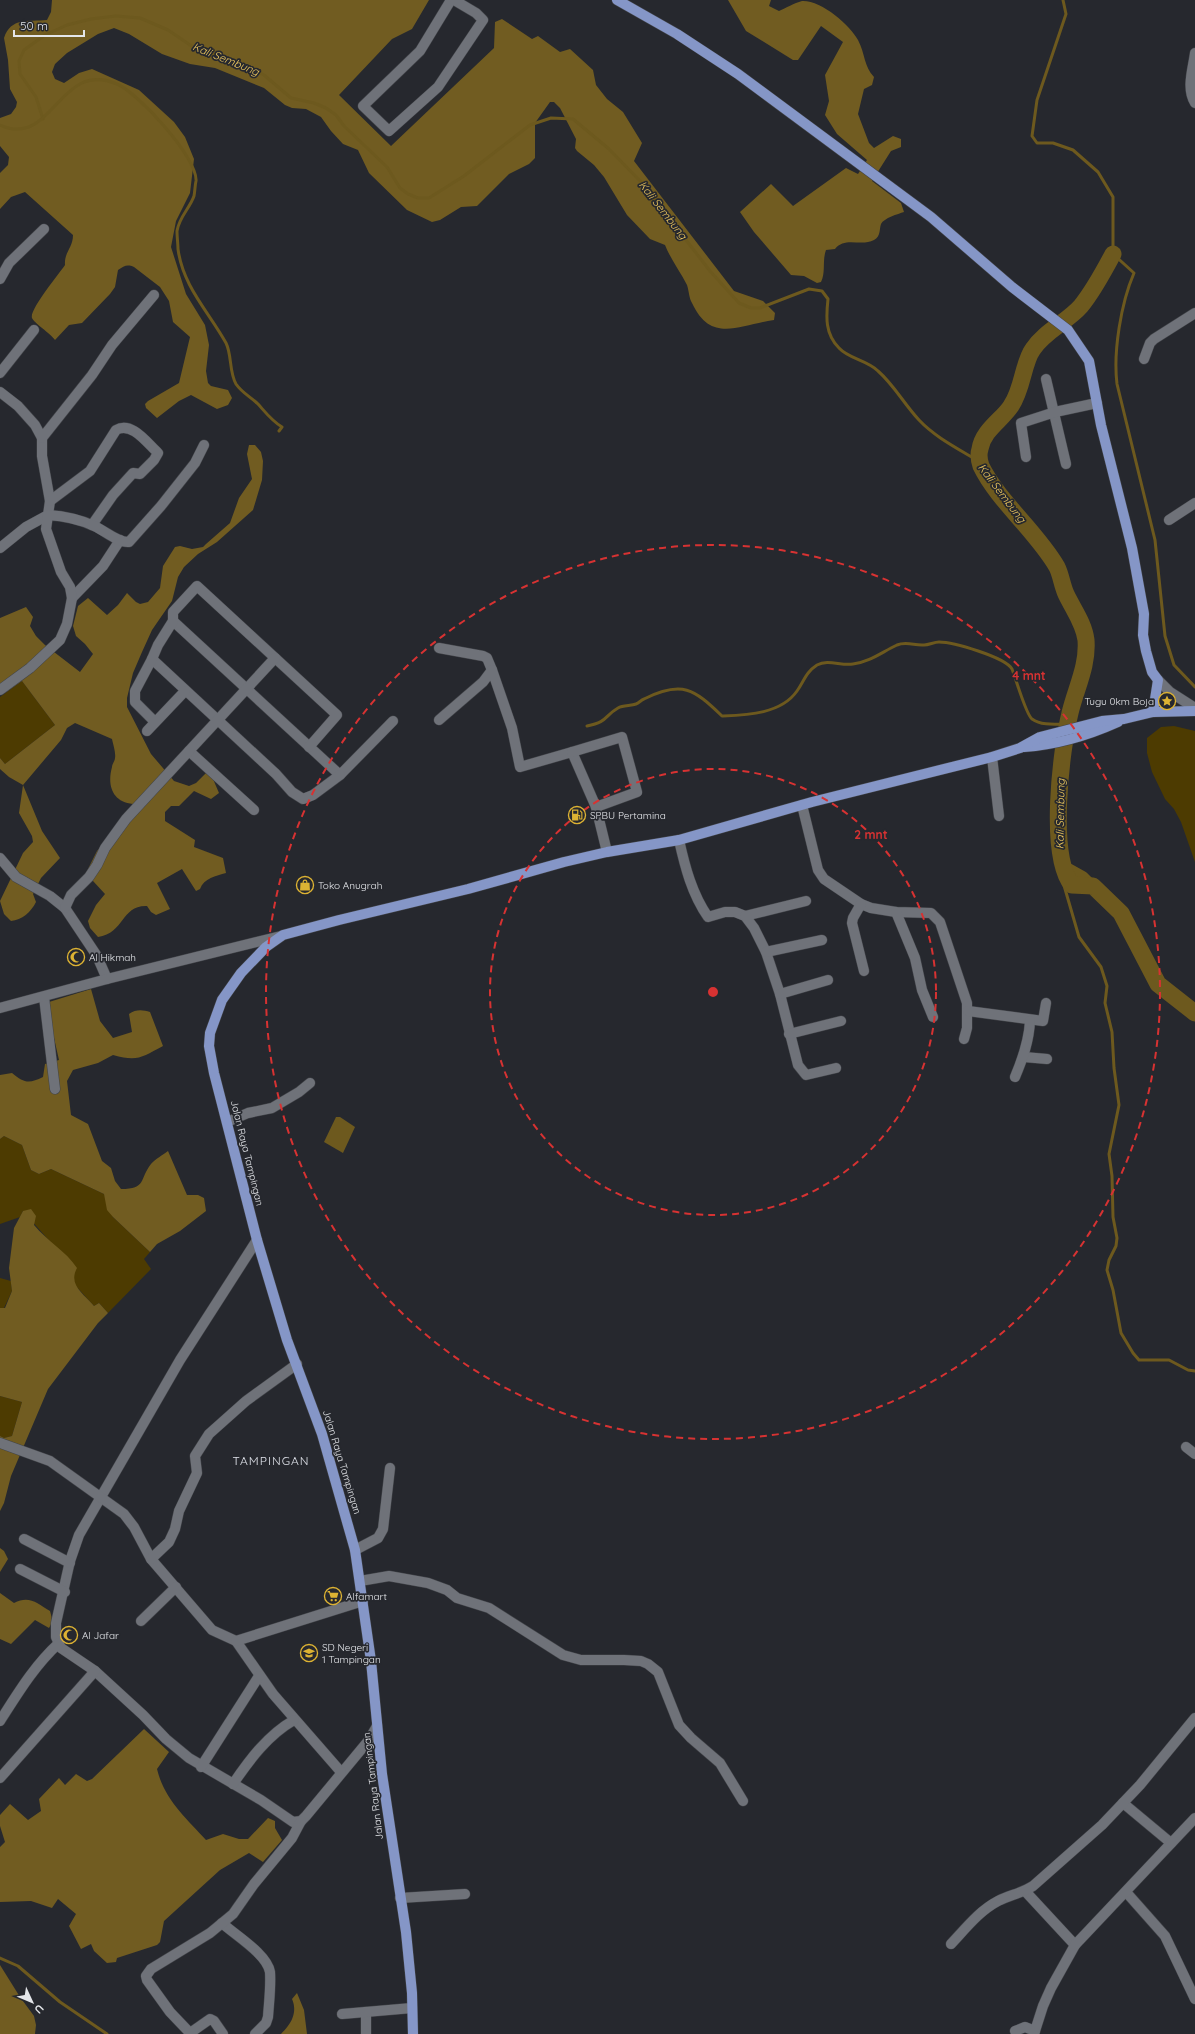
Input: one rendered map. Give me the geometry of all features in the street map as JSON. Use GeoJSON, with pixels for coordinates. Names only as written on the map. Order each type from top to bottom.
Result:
{"type":"FeatureCollection","features":[{"type":"Feature","properties":{"kind":"main road"},"geometry":{"type":"LineString","coordinates":[[617,0],[677,34],[769,97],[931,218],[1047,315],[1068,330],[1089,361],[1101,425],[1116,479],[1132,548],[1144,614],[1143,635],[1146,651],[1152,672],[1158,680],[1153,712]]}},
{"type":"Feature","properties":{"kind":"main road"},"geometry":{"type":"LineString","coordinates":[[283,935],[608,852],[679,840],[802,805],[992,756],[1041,741],[1153,712],[1195,710]]}},
{"type":"Feature","properties":{"kind":"main road","name":"Jalan Raya Tampingan"},"geometry":{"type":"LineString","coordinates":[[283,935],[266,947],[241,973],[222,1000],[214,1018],[209,1046],[257,1240],[287,1340],[322,1434],[355,1550],[371,1660],[400,1898],[407,1940],[412,1993],[413,2034]]}},
{"type":"Feature","properties":{"kind":"street"},"geometry":{"type":"LineString","coordinates":[[452,0],[476,13],[483,20],[438,87],[389,131],[363,106],[420,50],[452,0]]}},
{"type":"Feature","properties":{"kind":"street"},"geometry":{"type":"LineString","coordinates":[[1195,53],[1190,85],[1191,97],[1195,103]]}},
{"type":"Feature","properties":{"kind":"street"},"geometry":{"type":"LineString","coordinates":[[0,278],[9,263],[44,228]]}},
{"type":"Feature","properties":{"kind":"street"},"geometry":{"type":"LineString","coordinates":[[42,438],[92,375],[112,345],[154,295]]}},
{"type":"Feature","properties":{"kind":"street"},"geometry":{"type":"LineString","coordinates":[[1144,359],[1150,343],[1195,313]]}},
{"type":"Feature","properties":{"kind":"street"},"geometry":{"type":"LineString","coordinates":[[0,373],[34,330]]}},
{"type":"Feature","properties":{"kind":"street"},"geometry":{"type":"LineString","coordinates":[[1046,379],[1055,412],[1066,464]]}},
{"type":"Feature","properties":{"kind":"street"},"geometry":{"type":"LineString","coordinates":[[0,392],[18,406],[35,425],[42,438],[42,456],[50,501],[46,529],[61,572],[70,587],[72,598],[68,624],[60,640],[30,668],[0,690]]}},
{"type":"Feature","properties":{"kind":"street"},"geometry":{"type":"LineString","coordinates":[[1026,457],[1021,423],[1055,412],[1097,403]]}},
{"type":"Feature","properties":{"kind":"street"},"geometry":{"type":"LineString","coordinates":[[50,501],[90,471],[116,430],[123,427],[132,429],[158,453],[154,460],[140,474],[133,473],[113,495],[92,525]]}},
{"type":"Feature","properties":{"kind":"street"},"geometry":{"type":"LineString","coordinates":[[0,548],[26,527],[48,515],[64,516],[92,525],[126,542],[134,538],[195,463],[204,445]]}},
{"type":"Feature","properties":{"kind":"street"},"geometry":{"type":"LineString","coordinates":[[1169,520],[1195,503]]}},
{"type":"Feature","properties":{"kind":"street"},"geometry":{"type":"LineString","coordinates":[[72,598],[103,566],[120,540]]}},
{"type":"Feature","properties":{"kind":"street"},"geometry":{"type":"LineString","coordinates":[[155,722],[135,702],[135,691],[158,645],[174,621],[173,612],[197,586],[337,715],[309,747]]}},
{"type":"Feature","properties":{"kind":"street"},"geometry":{"type":"LineString","coordinates":[[174,621],[340,775]]}},
{"type":"Feature","properties":{"kind":"street"},"geometry":{"type":"LineString","coordinates":[[440,648],[484,656],[487,658],[512,728],[520,767],[622,737],[636,792],[596,807]]}},
{"type":"Feature","properties":{"kind":"street"},"geometry":{"type":"LineString","coordinates":[[65,908],[71,895],[89,877],[97,865],[104,848],[126,819],[248,689],[275,658]]}},
{"type":"Feature","properties":{"kind":"street"},"geometry":{"type":"LineString","coordinates":[[152,659],[292,792],[303,799],[313,795],[340,775],[393,721]]}},
{"type":"Feature","properties":{"kind":"street"},"geometry":{"type":"LineString","coordinates":[[439,720],[483,682],[492,670]]}},
{"type":"Feature","properties":{"kind":"street"},"geometry":{"type":"LineString","coordinates":[[1158,680],[1170,692],[1195,710]]}},
{"type":"Feature","properties":{"kind":"street"},"geometry":{"type":"LineString","coordinates":[[147,731],[185,691]]}},
{"type":"Feature","properties":{"kind":"street"},"geometry":{"type":"LineString","coordinates":[[189,751],[254,810]]}},
{"type":"Feature","properties":{"kind":"street"},"geometry":{"type":"LineString","coordinates":[[572,752],[596,807],[608,852]]}},
{"type":"Feature","properties":{"kind":"street"},"geometry":{"type":"LineString","coordinates":[[992,756],[999,816]]}},
{"type":"Feature","properties":{"kind":"street"},"geometry":{"type":"LineString","coordinates":[[802,805],[818,870],[824,879],[861,904],[871,908],[896,912],[931,913],[940,922],[968,1011],[967,1028],[964,1039]]}},
{"type":"Feature","properties":{"kind":"street"},"geometry":{"type":"LineString","coordinates":[[679,840],[687,874],[700,905],[708,917],[725,912],[735,912],[745,916],[806,900]]}},
{"type":"Feature","properties":{"kind":"street"},"geometry":{"type":"LineString","coordinates":[[0,858],[16,877],[50,896],[65,908],[97,956],[107,979]]}},
{"type":"Feature","properties":{"kind":"street"},"geometry":{"type":"LineString","coordinates":[[861,904],[853,918],[852,923],[864,971]]}},
{"type":"Feature","properties":{"kind":"street"},"geometry":{"type":"LineString","coordinates":[[896,912],[915,958],[922,990],[932,1017]]}},
{"type":"Feature","properties":{"kind":"street"},"geometry":{"type":"LineString","coordinates":[[745,916],[766,952],[780,994],[798,1065],[806,1075],[836,1068]]}},
{"type":"Feature","properties":{"kind":"street"},"geometry":{"type":"LineString","coordinates":[[0,1008],[107,979],[283,935]]}},
{"type":"Feature","properties":{"kind":"street"},"geometry":{"type":"LineString","coordinates":[[766,952],[822,940]]}},
{"type":"Feature","properties":{"kind":"street"},"geometry":{"type":"LineString","coordinates":[[780,994],[828,980]]}},
{"type":"Feature","properties":{"kind":"street"},"geometry":{"type":"LineString","coordinates":[[44,997],[55,1089]]}},
{"type":"Feature","properties":{"kind":"street"},"geometry":{"type":"LineString","coordinates":[[968,1011],[1030,1021],[1044,1021],[1046,1002]]}},
{"type":"Feature","properties":{"kind":"street"},"geometry":{"type":"LineString","coordinates":[[789,1034],[841,1021]]}},
{"type":"Feature","properties":{"kind":"street"},"geometry":{"type":"LineString","coordinates":[[1015,1077],[1024,1057],[1029,1036],[1030,1021]]}},
{"type":"Feature","properties":{"kind":"street"},"geometry":{"type":"LineString","coordinates":[[1024,1057],[1047,1060]]}},
{"type":"Feature","properties":{"kind":"street"},"geometry":{"type":"LineString","coordinates":[[227,1122],[248,1113],[272,1108],[299,1092],[310,1082]]}},
{"type":"Feature","properties":{"kind":"street"},"geometry":{"type":"LineString","coordinates":[[257,1240],[180,1360],[79,1535],[70,1563],[65,1592],[56,1623],[56,1637],[61,1648],[95,1671],[143,1715],[166,1739],[200,1767],[234,1784],[261,1800],[287,1819],[293,1822],[301,1821]]}},
{"type":"Feature","properties":{"kind":"street"},"geometry":{"type":"LineString","coordinates":[[151,1559],[169,1542],[175,1529],[179,1511],[197,1473],[196,1456],[198,1450],[209,1434],[246,1401],[297,1364]]}},
{"type":"Feature","properties":{"kind":"street"},"geometry":{"type":"LineString","coordinates":[[0,1443],[50,1461],[101,1496],[129,1520],[151,1559],[212,1630],[236,1641],[259,1676],[294,1720],[341,1772]]}},
{"type":"Feature","properties":{"kind":"street"},"geometry":{"type":"LineString","coordinates":[[1186,1447],[1195,1454]]}},
{"type":"Feature","properties":{"kind":"street"},"geometry":{"type":"LineString","coordinates":[[355,1550],[378,1538],[383,1529],[390,1468]]}},
{"type":"Feature","properties":{"kind":"street"},"geometry":{"type":"LineString","coordinates":[[24,1540],[70,1563]]}},
{"type":"Feature","properties":{"kind":"street"},"geometry":{"type":"LineString","coordinates":[[20,1569],[65,1592]]}},
{"type":"Feature","properties":{"kind":"street"},"geometry":{"type":"LineString","coordinates":[[360,1581],[390,1576],[428,1583],[447,1590],[457,1598],[490,1608],[563,1655],[581,1660],[642,1661],[648,1664],[658,1672],[679,1725],[690,1738],[720,1763],[742,1801]]}},
{"type":"Feature","properties":{"kind":"street"},"geometry":{"type":"LineString","coordinates":[[141,1621],[176,1587]]}},
{"type":"Feature","properties":{"kind":"street"},"geometry":{"type":"LineString","coordinates":[[236,1641],[363,1601]]}},
{"type":"Feature","properties":{"kind":"street"},"geometry":{"type":"LineString","coordinates":[[0,1721],[27,1678],[43,1657],[59,1643]]}},
{"type":"Feature","properties":{"kind":"street"},"geometry":{"type":"LineString","coordinates":[[0,1778],[95,1671]]}},
{"type":"Feature","properties":{"kind":"street"},"geometry":{"type":"LineString","coordinates":[[200,1767],[259,1676]]}},
{"type":"Feature","properties":{"kind":"street"},"geometry":{"type":"LineString","coordinates":[[951,1944],[978,1915],[1000,1900],[1025,1891],[1078,1847],[1140,1785],[1195,1718]]}},
{"type":"Feature","properties":{"kind":"street"},"geometry":{"type":"LineString","coordinates":[[234,1784],[249,1760],[270,1738],[294,1720]]}},
{"type":"Feature","properties":{"kind":"street"},"geometry":{"type":"LineString","coordinates":[[223,2034],[214,2021],[210,2019],[198,2029],[190,2032],[170,2012],[147,1980],[146,1976],[151,1969],[222,1923],[233,1914],[292,1838],[301,1821],[378,1726]]}},
{"type":"Feature","properties":{"kind":"street"},"geometry":{"type":"LineString","coordinates":[[1123,1803],[1171,1843]]}},
{"type":"Feature","properties":{"kind":"street"},"geometry":{"type":"LineString","coordinates":[[1015,2032],[1025,2027],[1035,2033],[1043,2006],[1051,1988],[1075,1945],[1195,1818]]}},
{"type":"Feature","properties":{"kind":"street"},"geometry":{"type":"LineString","coordinates":[[1025,1891],[1075,1945]]}},
{"type":"Feature","properties":{"kind":"street"},"geometry":{"type":"LineString","coordinates":[[1126,1892],[1165,1936],[1195,1999]]}},
{"type":"Feature","properties":{"kind":"street"},"geometry":{"type":"LineString","coordinates":[[400,1898],[465,1894]]}},
{"type":"Feature","properties":{"kind":"street"},"geometry":{"type":"LineString","coordinates":[[222,1923],[262,1958],[270,1972],[268,2017],[266,2023],[255,2034]]}},
{"type":"Feature","properties":{"kind":"street"},"geometry":{"type":"LineString","coordinates":[[342,2014],[412,2008]]}},
{"type":"Feature","properties":{"kind":"street"},"geometry":{"type":"LineString","coordinates":[[366,2012],[366,2034]]}},
{"type":"Feature","properties":{"kind":"shaded area"},"geometry":{"type":"Polygon","coordinates":[[[52,0],[429,0],[412,29],[392,39],[339,95],[391,146],[494,48],[495,22],[502,19],[532,39],[538,36],[560,52],[570,49],[593,70],[596,85],[607,99],[623,112],[642,143],[634,161],[734,291],[763,301],[775,313],[774,320],[727,329],[717,328],[708,324],[700,316],[691,301],[687,285],[665,245],[650,239],[627,215],[604,177],[594,165],[577,151],[575,148],[576,139],[560,108],[554,102],[550,102],[535,123],[535,158],[529,164],[509,174],[477,206],[461,207],[440,220],[432,222],[407,210],[369,173],[358,150],[343,144],[321,117],[306,109],[292,108],[285,105],[264,88],[215,68],[190,64],[162,54],[129,34],[114,28],[98,34],[67,53],[55,64],[52,72],[55,79],[64,83],[79,73],[92,69],[139,90],[174,122],[185,137],[194,159],[190,193],[176,221],[171,247],[186,294],[205,325],[209,345],[206,371],[208,383],[211,386],[228,390],[232,398],[228,405],[217,409],[191,395],[179,401],[157,418],[146,408],[145,404],[179,383],[190,337],[173,322],[169,301],[160,287],[134,267],[127,266],[118,270],[115,287],[110,294],[82,323],[69,325],[55,340],[33,320],[32,314],[45,292],[65,265],[73,235],[25,192],[11,197],[0,209],[0,173],[8,165],[9,157],[0,146],[0,118],[11,114],[16,107],[17,102],[10,89],[8,60],[4,38],[7,31],[16,24],[27,21],[47,20],[51,12],[52,0]]]}},
{"type":"Feature","properties":{"kind":"shaded area"},"geometry":{"type":"Polygon","coordinates":[[[728,0],[771,0],[769,6],[779,11],[802,1],[810,2],[834,14],[849,27],[858,40],[868,69],[874,77],[872,85],[864,89],[858,114],[869,143],[874,148],[893,136],[901,139],[901,147],[891,151],[872,181],[901,203],[904,212],[891,216],[885,220],[881,224],[879,235],[874,240],[864,243],[843,243],[835,249],[826,250],[821,282],[817,283],[804,276],[791,275],[754,232],[740,212],[771,184],[793,206],[846,168],[858,174],[867,160],[837,134],[825,115],[829,101],[825,75],[843,42],[821,26],[798,60],[793,60],[746,31],[728,0]]]}},
{"type":"Feature","properties":{"kind":"shaded area"},"geometry":{"type":"Polygon","coordinates":[[[249,445],[255,445],[261,452],[263,461],[262,480],[253,510],[217,542],[198,554],[184,567],[178,577],[172,601],[152,630],[142,652],[133,673],[127,698],[127,707],[151,754],[174,781],[189,786],[196,783],[206,773],[213,779],[219,793],[211,799],[194,791],[179,806],[171,806],[165,812],[165,821],[195,840],[194,847],[223,858],[226,873],[214,876],[207,880],[200,889],[196,891],[182,869],[157,883],[170,909],[156,915],[151,912],[147,906],[139,907],[127,914],[119,925],[113,930],[98,937],[90,928],[88,921],[96,905],[105,894],[93,881],[84,877],[97,851],[126,816],[133,804],[120,800],[113,792],[111,786],[110,780],[112,766],[115,760],[115,751],[112,739],[75,723],[67,728],[61,740],[23,785],[9,777],[0,769],[0,758],[5,764],[55,725],[22,681],[5,693],[0,685],[0,618],[26,607],[33,617],[30,626],[36,636],[45,645],[80,672],[93,654],[76,636],[73,626],[78,606],[88,598],[107,615],[118,605],[127,593],[140,604],[148,602],[160,588],[163,566],[175,547],[180,546],[192,549],[203,547],[230,523],[239,498],[252,479],[247,454],[249,445]]]}},
{"type":"Feature","properties":{"kind":"shaded area"},"geometry":{"type":"Polygon","coordinates":[[[22,681],[55,725],[5,764],[0,758],[0,697],[22,681]]]}},
{"type":"Feature","properties":{"kind":"shaded area"},"geometry":{"type":"Polygon","coordinates":[[[1174,726],[1195,731],[1195,862],[1181,822],[1174,809],[1165,799],[1152,772],[1147,753],[1147,738],[1161,727],[1174,726]]]}},
{"type":"Feature","properties":{"kind":"shaded area"},"geometry":{"type":"Polygon","coordinates":[[[23,785],[42,831],[60,858],[41,878],[33,894],[36,902],[32,909],[26,915],[11,921],[4,914],[0,901],[23,853],[33,842],[32,836],[19,813],[23,785]]]}},
{"type":"Feature","properties":{"kind":"shaded area"},"geometry":{"type":"Polygon","coordinates":[[[91,989],[100,1021],[113,1038],[132,1032],[129,1014],[140,1010],[150,1012],[163,1046],[145,1056],[128,1058],[113,1055],[98,1063],[73,1070],[67,1081],[71,1115],[88,1124],[102,1161],[111,1168],[115,1181],[121,1189],[129,1189],[139,1185],[151,1164],[168,1151],[187,1195],[198,1195],[204,1198],[206,1211],[180,1231],[157,1244],[150,1252],[107,1210],[104,1194],[51,1169],[39,1174],[31,1170],[22,1145],[4,1136],[0,1139],[0,1075],[12,1073],[23,1081],[34,1081],[43,1077],[45,1064],[59,1060],[49,1016],[49,1002],[91,989]]]}},
{"type":"Feature","properties":{"kind":"shaded area"},"geometry":{"type":"Polygon","coordinates":[[[336,1117],[340,1117],[355,1127],[343,1153],[324,1142],[336,1117]]]}},
{"type":"Feature","properties":{"kind":"shaded area"},"geometry":{"type":"Polygon","coordinates":[[[4,1136],[22,1145],[31,1170],[39,1174],[51,1169],[104,1194],[113,1217],[150,1252],[144,1259],[151,1269],[108,1313],[99,1303],[94,1306],[74,1284],[73,1276],[53,1245],[23,1211],[20,1217],[0,1224],[0,1139],[4,1136]]]}},
{"type":"Feature","properties":{"kind":"shaded area"},"geometry":{"type":"Polygon","coordinates":[[[31,1209],[36,1216],[34,1225],[73,1262],[77,1268],[74,1279],[81,1293],[94,1306],[99,1303],[108,1313],[98,1323],[48,1389],[11,1476],[4,1503],[0,1511],[0,1436],[4,1438],[12,1436],[22,1402],[0,1396],[0,1308],[5,1308],[12,1291],[9,1268],[14,1228],[23,1211],[31,1209]]]}},
{"type":"Feature","properties":{"kind":"shaded area"},"geometry":{"type":"Polygon","coordinates":[[[0,1278],[11,1281],[12,1291],[4,1308],[0,1308],[0,1278]]]}},
{"type":"Feature","properties":{"kind":"shaded area"},"geometry":{"type":"Polygon","coordinates":[[[0,1396],[22,1402],[12,1436],[4,1438],[0,1436],[0,1396]]]}},
{"type":"Feature","properties":{"kind":"shaded area"},"geometry":{"type":"Polygon","coordinates":[[[0,1548],[4,1551],[8,1559],[0,1572],[0,1548]]]}},
{"type":"Feature","properties":{"kind":"shaded area"},"geometry":{"type":"Polygon","coordinates":[[[0,1593],[14,1603],[29,1600],[50,1611],[52,1620],[49,1628],[35,1620],[11,1644],[0,1639],[0,1593]]]}},
{"type":"Feature","properties":{"kind":"shaded area"},"geometry":{"type":"Polygon","coordinates":[[[144,1729],[169,1752],[157,1769],[160,1780],[170,1799],[206,1840],[223,1834],[239,1839],[248,1839],[268,1818],[275,1821],[275,1828],[282,1840],[263,1862],[249,1853],[220,1870],[164,1921],[160,1942],[157,1945],[117,1958],[116,1962],[107,1963],[94,1951],[91,1944],[81,1949],[69,1926],[76,1914],[58,1899],[52,1908],[31,1901],[0,1902],[0,1847],[5,1842],[0,1826],[0,1815],[10,1804],[28,1820],[41,1811],[39,1799],[59,1778],[65,1785],[76,1774],[87,1781],[92,1779],[144,1729]]]}},
{"type":"Feature","properties":{"kind":"shaded area"},"geometry":{"type":"Polygon","coordinates":[[[0,1965],[34,2016],[36,2025],[35,2034],[0,2034],[0,1965]]]}},
{"type":"Feature","properties":{"kind":"shaded area"},"geometry":{"type":"Polygon","coordinates":[[[297,1993],[304,2010],[307,2034],[281,2034],[288,2026],[294,2014],[294,2004],[292,1999],[297,1993]]]}},
{"type":"Feature","properties":{"kind":"waterway"},"geometry":{"type":"LineString","coordinates":[[1063,0],[1066,14],[1037,100],[1032,136],[1037,143],[1053,143],[1073,150],[1098,172],[1113,197],[1113,254],[1134,273],[1125,298],[1119,328],[1116,357],[1117,384],[1155,540],[1165,636],[1174,665],[1195,687]]}},
{"type":"Feature","properties":{"kind":"waterway","name":"Kali Sembung"},"geometry":{"type":"LineString","coordinates":[[43,119],[36,97],[20,74],[19,61],[24,50],[45,35],[67,25],[91,19],[116,16],[140,18],[168,30],[193,47],[240,63],[264,75],[291,98],[314,103],[326,108],[336,115],[344,126],[387,167],[400,188],[408,194],[418,198],[429,198],[464,176],[530,125],[551,118],[573,119],[609,149],[641,182],[710,271],[739,303],[751,308],[760,308],[809,289],[822,291],[828,299],[827,319],[829,331],[834,343],[843,352],[874,367],[884,376],[919,420],[948,443],[980,462]]}},
{"type":"Feature","properties":{"kind":"waterway"},"geometry":{"type":"LineString","coordinates":[[0,125],[18,129],[33,125],[45,116],[68,92],[81,83],[97,80],[117,84],[127,90],[165,127],[187,157],[194,171],[196,181],[194,196],[180,221],[177,231],[178,249],[185,275],[198,299],[226,343],[232,374],[236,384],[278,425],[282,427],[279,431]]}},
{"type":"Feature","properties":{"kind":"waterway","name":"Kali Sembung"},"geometry":{"type":"LineString","coordinates":[[1113,254],[1081,306],[1044,337],[1033,349],[1027,361],[1021,384],[1015,399],[1007,411],[985,436],[979,451],[979,458],[981,466],[997,492],[1039,541],[1057,567],[1063,587],[1081,622],[1085,634],[1085,659],[1070,713],[1060,776],[1058,828],[1060,851],[1065,871],[1072,885],[1093,886],[1121,913],[1158,984],[1195,1013]]}},
{"type":"Feature","properties":{"kind":"waterway"},"geometry":{"type":"LineString","coordinates":[[587,726],[599,723],[620,707],[636,704],[657,693],[678,689],[687,690],[695,694],[722,716],[763,712],[773,709],[790,699],[810,671],[821,663],[859,663],[897,645],[924,645],[939,642],[978,651],[990,655],[1007,664],[1012,669],[1024,704],[1032,719],[1045,724],[1068,724]]}},
{"type":"Feature","properties":{"kind":"waterway","name":"Kali Sembung"},"geometry":{"type":"LineString","coordinates":[[1065,866],[1083,876],[1093,886]]}},
{"type":"Feature","properties":{"kind":"waterway"},"geometry":{"type":"LineString","coordinates":[[1066,878],[1063,882],[1079,937],[1101,967],[1107,986],[1105,1003],[1112,1032],[1114,1068],[1119,1105],[1109,1154],[1112,1176],[1113,1217],[1117,1238],[1116,1246],[1109,1260],[1107,1270],[1113,1290],[1121,1333],[1139,1360],[1169,1360],[1188,1370],[1195,1371]]}},
{"type":"Feature","properties":{"kind":"waterway"},"geometry":{"type":"LineString","coordinates":[[0,1958],[18,1966],[60,2002],[107,2034]]}},
{"type":"Feature","properties":{"kind":"place","name":"Tugu 0km Boja"},"geometry":{"type":"Point","coordinates":[1167,701]}},
{"type":"Feature","properties":{"kind":"place","name":"SPBU Pertamina"},"geometry":{"type":"Point","coordinates":[577,815]}},
{"type":"Feature","properties":{"kind":"place","name":"Toko Anugrah"},"geometry":{"type":"Point","coordinates":[305,885]}},
{"type":"Feature","properties":{"kind":"place","name":"Al Hikmah"},"geometry":{"type":"Point","coordinates":[76,957]}},
{"type":"Feature","properties":{"kind":"place","name":"Alfamart"},"geometry":{"type":"Point","coordinates":[333,1596]}},
{"type":"Feature","properties":{"kind":"place","name":"Al Jafar"},"geometry":{"type":"Point","coordinates":[69,1635]}},
{"type":"Feature","properties":{"kind":"place","name":"SD Negeri 1 Tampingan"},"geometry":{"type":"Point","coordinates":[309,1653]}},
{"type":"Feature","properties":{"kind":"district","name":"TAMPINGAN"},"geometry":{"type":"Point","coordinates":[271,1460]}}]}
